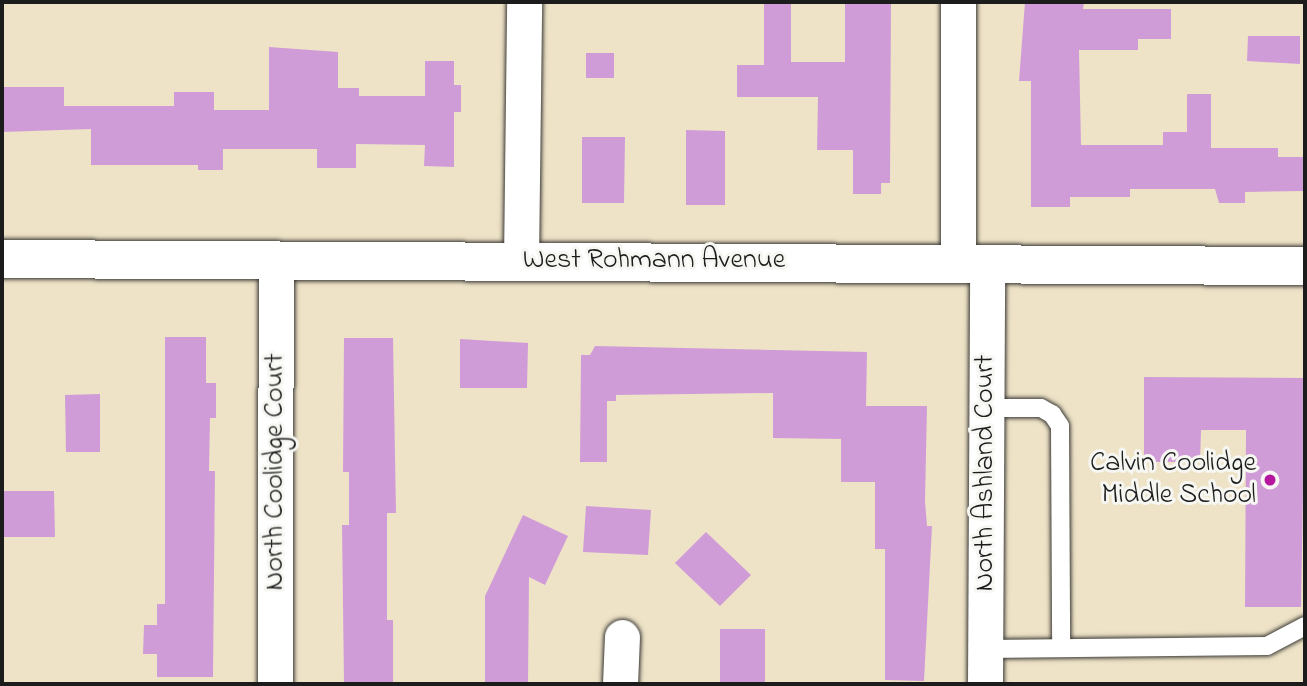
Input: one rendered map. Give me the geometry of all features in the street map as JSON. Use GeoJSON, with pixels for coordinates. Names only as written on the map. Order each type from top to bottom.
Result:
{"type":"FeatureCollection","features":[{"type":"Feature","properties":{"kind":"street"},"geometry":{"type":"LineString","coordinates":[[521,261],[524,2]]}},
{"type":"Feature","properties":{"kind":"street","name":"North Ashland Court"},"geometry":{"type":"LineString","coordinates":[[958,2],[972,263],[987,408],[985,684]]}},
{"type":"Feature","properties":{"kind":"street","name":"West Rohmann Avenue"},"geometry":{"type":"LineString","coordinates":[[2,259],[1305,266]]}},
{"type":"Feature","properties":{"kind":"street","name":"North Coolidge Court"},"geometry":{"type":"LineString","coordinates":[[275,684],[276,261]]}},
{"type":"Feature","properties":{"kind":"street"},"geometry":{"type":"LineString","coordinates":[[620,684],[622,638]]}},
{"type":"Feature","properties":{"kind":"lane"},"geometry":{"type":"LineString","coordinates":[[987,408],[1041,408],[1052,414],[1060,426],[1061,647]]}},
{"type":"Feature","properties":{"kind":"lane"},"geometry":{"type":"LineString","coordinates":[[985,649],[1267,646],[1305,626]]}},
{"type":"Feature","properties":{"kind":"building"},"geometry":{"type":"Polygon","coordinates":[[[764,2],[791,2],[791,62],[845,62],[845,2],[891,2],[890,183],[881,183],[881,194],[853,194],[853,150],[817,150],[818,97],[737,97],[737,65],[764,65],[764,2]]]}},
{"type":"Feature","properties":{"kind":"building"},"geometry":{"type":"Polygon","coordinates":[[[1025,2],[1084,2],[1083,9],[1171,9],[1171,39],[1138,39],[1138,50],[1079,50],[1081,145],[1163,145],[1163,132],[1187,132],[1187,94],[1211,94],[1211,148],[1278,148],[1278,157],[1305,157],[1305,191],[1245,192],[1245,203],[1219,203],[1215,189],[1130,189],[1130,197],[1070,197],[1070,207],[1031,207],[1031,81],[1019,81],[1025,2]]]}},
{"type":"Feature","properties":{"kind":"building"},"geometry":{"type":"Polygon","coordinates":[[[1248,36],[1300,36],[1300,64],[1247,61],[1248,36]]]}},
{"type":"Feature","properties":{"kind":"building"},"geometry":{"type":"Polygon","coordinates":[[[269,47],[338,52],[338,88],[359,88],[359,96],[425,96],[425,61],[454,61],[454,85],[461,85],[461,112],[454,112],[454,167],[424,166],[425,145],[356,144],[356,168],[317,168],[317,149],[223,149],[223,170],[198,170],[198,165],[91,165],[91,129],[2,132],[2,87],[64,87],[64,106],[174,106],[174,92],[214,92],[214,110],[269,110],[269,47]]]}},
{"type":"Feature","properties":{"kind":"building"},"geometry":{"type":"Polygon","coordinates":[[[586,53],[614,53],[614,78],[586,78],[586,53]]]}},
{"type":"Feature","properties":{"kind":"building"},"geometry":{"type":"Polygon","coordinates":[[[686,130],[725,131],[725,205],[686,205],[686,130]]]}},
{"type":"Feature","properties":{"kind":"building"},"geometry":{"type":"Polygon","coordinates":[[[582,137],[625,137],[624,203],[582,203],[582,137]]]}},
{"type":"Feature","properties":{"kind":"building"},"geometry":{"type":"Polygon","coordinates":[[[165,337],[206,337],[206,383],[216,383],[216,418],[210,418],[209,471],[215,471],[213,677],[157,677],[157,654],[143,654],[144,625],[157,625],[157,604],[165,604],[165,337]]]}},
{"type":"Feature","properties":{"kind":"building"},"geometry":{"type":"Polygon","coordinates":[[[344,338],[393,338],[396,513],[387,513],[387,620],[393,620],[393,684],[344,684],[342,525],[349,525],[349,472],[343,472],[344,338]]]}},
{"type":"Feature","properties":{"kind":"building"},"geometry":{"type":"Polygon","coordinates":[[[460,339],[528,343],[527,388],[460,388],[460,339]]]}},
{"type":"Feature","properties":{"kind":"building"},"geometry":{"type":"Polygon","coordinates":[[[595,346],[867,352],[866,406],[927,406],[925,501],[927,526],[932,526],[924,681],[885,680],[885,549],[875,549],[875,482],[841,482],[841,439],[773,438],[773,393],[616,395],[616,401],[607,401],[607,462],[580,462],[581,355],[590,355],[595,346]]]}},
{"type":"Feature","properties":{"kind":"building","name":"Calvin Coolidge Middle School"},"geometry":{"type":"Polygon","coordinates":[[[1144,377],[1305,378],[1301,607],[1245,607],[1246,430],[1201,430],[1200,462],[1144,462],[1144,377]]]}},
{"type":"Feature","properties":{"kind":"building"},"geometry":{"type":"Polygon","coordinates":[[[100,394],[100,452],[66,452],[65,395],[100,394]]]}},
{"type":"Feature","properties":{"kind":"building"},"geometry":{"type":"Polygon","coordinates":[[[2,491],[54,491],[55,537],[2,537],[2,491]]]}},
{"type":"Feature","properties":{"kind":"building"},"geometry":{"type":"Polygon","coordinates":[[[586,506],[651,510],[648,555],[583,552],[586,506]]]}},
{"type":"Feature","properties":{"kind":"building"},"geometry":{"type":"Polygon","coordinates":[[[523,515],[568,536],[545,585],[529,577],[528,684],[485,684],[485,596],[523,515]]]}},
{"type":"Feature","properties":{"kind":"building"},"geometry":{"type":"Polygon","coordinates":[[[706,532],[751,575],[720,606],[675,563],[706,532]]]}},
{"type":"Feature","properties":{"kind":"building"},"geometry":{"type":"Polygon","coordinates":[[[720,629],[765,629],[765,684],[720,684],[720,629]]]}},
{"type":"Feature","properties":{"kind":"place","name":"Calvin Coolidge Middle School"},"geometry":{"type":"Point","coordinates":[1270,480]}}]}
